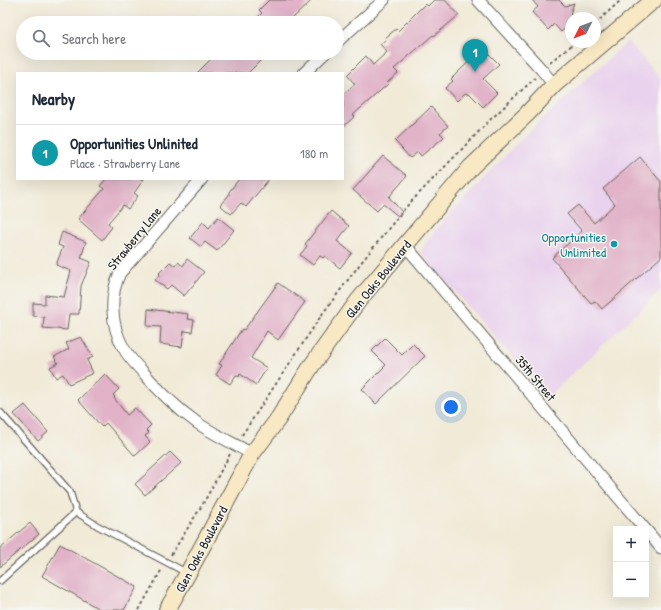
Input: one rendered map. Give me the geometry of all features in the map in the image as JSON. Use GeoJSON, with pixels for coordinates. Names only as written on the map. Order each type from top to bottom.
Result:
{"type":"FeatureCollection","features":[{"type":"Feature","properties":{"kind":"main road","name":"Glen Oaks Boulevard"},"geometry":{"type":"LineString","coordinates":[[167,610],[252,454],[278,418],[312,365],[358,301],[471,167],[527,114],[554,85],[654,0]]}},
{"type":"Feature","properties":{"kind":"street"},"geometry":{"type":"LineString","coordinates":[[344,36],[384,0]]}},
{"type":"Feature","properties":{"kind":"street"},"geometry":{"type":"LineString","coordinates":[[478,0],[554,85]]}},
{"type":"Feature","properties":{"kind":"street"},"geometry":{"type":"LineString","coordinates":[[305,72],[318,60]]}},
{"type":"Feature","properties":{"kind":"street","name":"Strawberry Lane"},"geometry":{"type":"LineString","coordinates":[[201,180],[120,273],[114,288],[113,299],[117,334],[129,357],[159,392],[211,432],[252,454]]}},
{"type":"Feature","properties":{"kind":"street","name":"35th Street"},"geometry":{"type":"LineString","coordinates":[[405,245],[643,526]]}},
{"type":"Feature","properties":{"kind":"street","name":"35th Street"},"geometry":{"type":"LineString","coordinates":[[649,534],[661,548]]}},
{"type":"Feature","properties":{"kind":"lane"},"geometry":{"type":"LineString","coordinates":[[0,412],[70,492],[76,512],[98,526],[188,573]]}},
{"type":"Feature","properties":{"kind":"lane"},"geometry":{"type":"LineString","coordinates":[[0,581],[76,512]]}},
{"type":"Feature","properties":{"kind":"path"},"geometry":{"type":"LineString","coordinates":[[601,18],[621,0]]}},
{"type":"Feature","properties":{"kind":"shaded area"},"geometry":{"type":"Polygon","coordinates":[[[628,41],[661,80],[661,290],[548,397],[420,252],[436,229],[524,136],[628,41]]]}},
{"type":"Feature","properties":{"kind":"building"},"geometry":{"type":"Polygon","coordinates":[[[269,0],[312,0],[295,16],[259,16],[262,13],[259,10],[269,0]]]}},
{"type":"Feature","properties":{"kind":"building"},"geometry":{"type":"Polygon","coordinates":[[[434,0],[445,0],[459,15],[434,36],[433,35],[394,69],[398,73],[387,83],[388,84],[353,115],[355,116],[344,126],[344,93],[355,84],[347,75],[366,56],[373,65],[387,52],[380,44],[386,40],[385,38],[396,29],[398,31],[425,4],[428,6],[434,0]]]}},
{"type":"Feature","properties":{"kind":"building"},"geometry":{"type":"Polygon","coordinates":[[[532,0],[559,0],[565,6],[574,3],[571,12],[565,12],[565,28],[561,32],[554,24],[548,30],[532,12],[538,7],[532,0]]]}},
{"type":"Feature","properties":{"kind":"building"},"geometry":{"type":"Polygon","coordinates":[[[483,48],[499,64],[483,79],[497,93],[483,107],[469,93],[465,93],[457,101],[445,88],[453,81],[451,79],[483,48]]]}},
{"type":"Feature","properties":{"kind":"building"},"geometry":{"type":"Polygon","coordinates":[[[210,60],[261,60],[249,72],[198,72],[210,60]]]}},
{"type":"Feature","properties":{"kind":"building"},"geometry":{"type":"Polygon","coordinates":[[[431,107],[448,126],[440,133],[444,137],[421,156],[418,152],[410,158],[395,141],[431,107]]]}},
{"type":"Feature","properties":{"kind":"building"},"geometry":{"type":"Polygon","coordinates":[[[383,156],[407,176],[389,197],[402,212],[398,216],[383,204],[377,211],[353,190],[383,156]]]}},
{"type":"Feature","properties":{"kind":"building","name":"Opportunities Unlimited"},"geometry":{"type":"Polygon","coordinates":[[[640,157],[661,182],[661,257],[602,309],[595,301],[591,303],[552,258],[582,231],[567,214],[578,205],[594,223],[615,204],[603,189],[640,157]]]}},
{"type":"Feature","properties":{"kind":"building"},"geometry":{"type":"Polygon","coordinates":[[[105,180],[143,180],[134,193],[138,196],[128,209],[123,205],[108,223],[112,227],[102,240],[78,219],[104,189],[100,186],[105,180]]]}},
{"type":"Feature","properties":{"kind":"building"},"geometry":{"type":"Polygon","coordinates":[[[238,180],[268,180],[246,207],[241,203],[231,214],[220,205],[229,195],[229,192],[238,180]]]}},
{"type":"Feature","properties":{"kind":"building"},"geometry":{"type":"Polygon","coordinates":[[[331,211],[349,226],[337,241],[352,253],[340,268],[325,256],[323,258],[320,256],[313,265],[300,255],[307,246],[305,244],[331,211]]]}},
{"type":"Feature","properties":{"kind":"building"},"geometry":{"type":"Polygon","coordinates":[[[218,217],[234,230],[217,251],[205,242],[201,247],[190,238],[203,222],[209,228],[218,217]]]}},
{"type":"Feature","properties":{"kind":"building"},"geometry":{"type":"Polygon","coordinates":[[[62,232],[86,242],[81,258],[91,262],[81,286],[79,314],[69,314],[67,330],[43,328],[44,317],[33,316],[33,303],[45,304],[45,295],[64,297],[71,271],[56,265],[63,247],[58,245],[62,232]]]}},
{"type":"Feature","properties":{"kind":"building"},"geometry":{"type":"Polygon","coordinates":[[[187,259],[204,272],[184,296],[171,285],[167,289],[155,280],[160,274],[159,273],[170,262],[175,266],[178,262],[183,266],[187,259]]]}},
{"type":"Feature","properties":{"kind":"building"},"geometry":{"type":"Polygon","coordinates":[[[278,283],[305,302],[278,340],[267,331],[251,358],[267,368],[256,385],[240,374],[239,377],[236,375],[230,384],[216,375],[222,365],[219,364],[242,329],[244,330],[278,283]]]}},
{"type":"Feature","properties":{"kind":"building"},"geometry":{"type":"Polygon","coordinates":[[[148,309],[188,314],[187,319],[194,320],[192,332],[184,331],[182,347],[160,344],[161,327],[147,326],[148,309]]]}},
{"type":"Feature","properties":{"kind":"building"},"geometry":{"type":"Polygon","coordinates":[[[81,337],[93,357],[87,360],[93,373],[69,384],[63,374],[56,378],[50,367],[58,363],[54,357],[69,349],[66,343],[81,337]]]}},
{"type":"Feature","properties":{"kind":"building"},"geometry":{"type":"Polygon","coordinates":[[[385,338],[402,355],[413,344],[425,356],[376,404],[362,389],[386,365],[372,351],[385,338]]]}},
{"type":"Feature","properties":{"kind":"building"},"geometry":{"type":"Polygon","coordinates":[[[105,374],[119,389],[113,395],[127,415],[135,408],[151,425],[146,430],[149,433],[145,436],[150,442],[135,456],[106,423],[102,427],[78,400],[105,374]]]}},
{"type":"Feature","properties":{"kind":"building"},"geometry":{"type":"Polygon","coordinates":[[[25,405],[48,432],[38,441],[14,414],[25,405]]]}},
{"type":"Feature","properties":{"kind":"building"},"geometry":{"type":"Polygon","coordinates":[[[170,452],[181,463],[145,495],[135,484],[170,452]]]}},
{"type":"Feature","properties":{"kind":"building"},"geometry":{"type":"Polygon","coordinates":[[[30,523],[39,534],[0,567],[0,548],[30,523]]]}},
{"type":"Feature","properties":{"kind":"building"},"geometry":{"type":"Polygon","coordinates":[[[60,544],[137,587],[124,610],[101,610],[42,576],[60,544]]]}},
{"type":"Feature","properties":{"kind":"place","name":"Opportunities Unlinited"},"geometry":{"type":"Point","coordinates":[475,72]}},
{"type":"Feature","properties":{"kind":"place","name":"Opportunities Unlimited"},"geometry":{"type":"Point","coordinates":[614,244]}}]}
